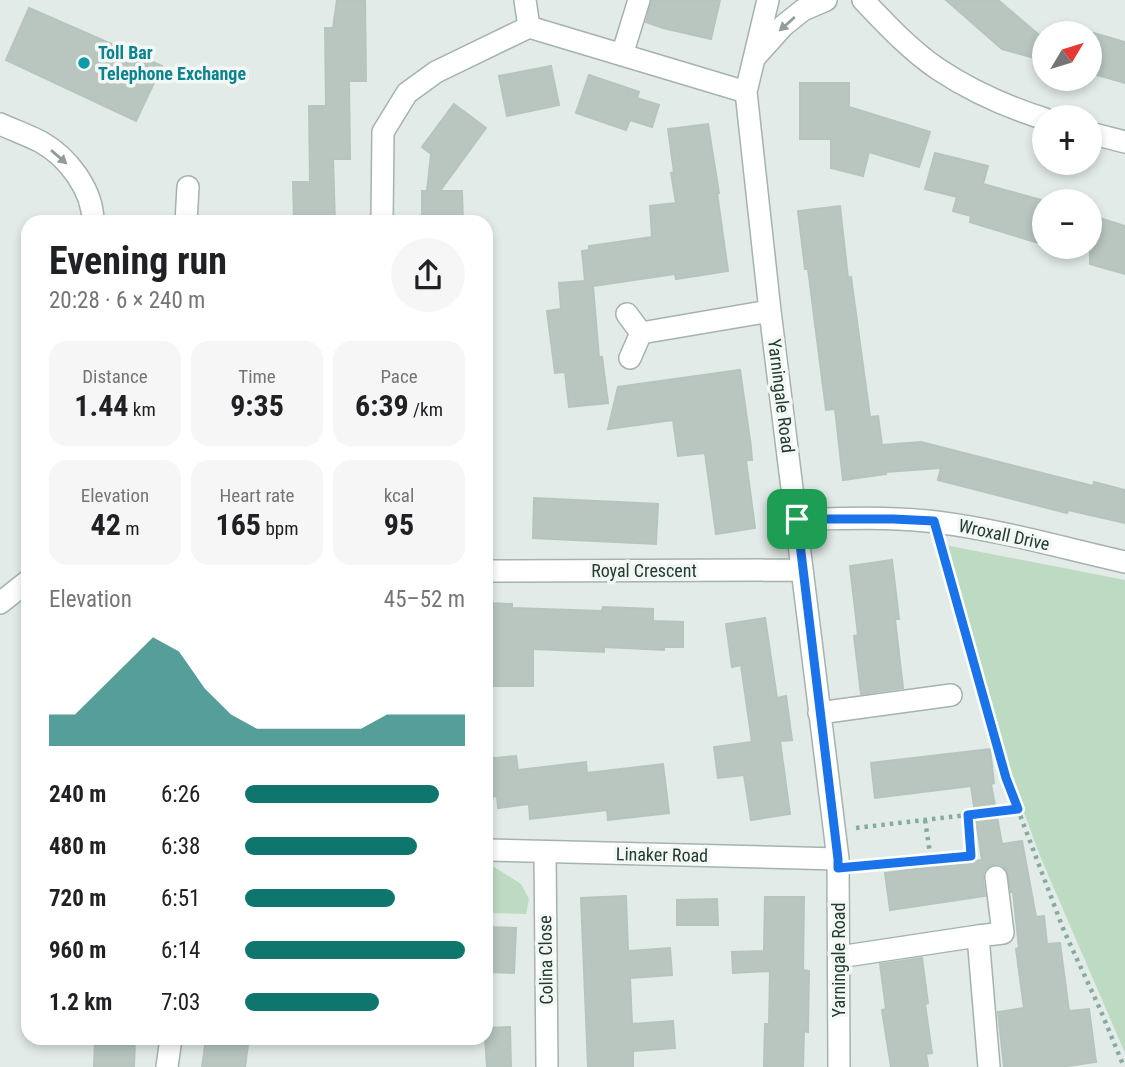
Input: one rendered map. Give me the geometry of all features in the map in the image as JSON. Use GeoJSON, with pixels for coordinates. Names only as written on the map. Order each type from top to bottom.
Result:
{"type":"FeatureCollection","features":[{"type":"Feature","properties":{"kind":"street"},"geometry":{"type":"LineString","coordinates":[[525,0],[529,27]]}},
{"type":"Feature","properties":{"kind":"street"},"geometry":{"type":"LineString","coordinates":[[622,55],[639,0]]}},
{"type":"Feature","properties":{"kind":"street","name":"Yarningale Road"},"geometry":{"type":"LineString","coordinates":[[768,0],[746,92],[770,311],[838,863],[839,1067]]}},
{"type":"Feature","properties":{"kind":"street","name":"Yarningale Road"},"geometry":{"type":"LineString","coordinates":[[755,56],[783,26],[803,10],[826,0]]}},
{"type":"Feature","properties":{"kind":"street"},"geometry":{"type":"LineString","coordinates":[[863,0],[900,38],[937,68],[983,96],[1032,114]]}},
{"type":"Feature","properties":{"kind":"street"},"geometry":{"type":"LineString","coordinates":[[382,215],[383,132],[407,93],[436,72],[529,27],[746,92]]}},
{"type":"Feature","properties":{"kind":"street"},"geometry":{"type":"LineString","coordinates":[[0,124],[42,143],[58,154],[71,167],[88,196],[92,215]]}},
{"type":"Feature","properties":{"kind":"street"},"geometry":{"type":"LineString","coordinates":[[1102,136],[1125,142]]}},
{"type":"Feature","properties":{"kind":"street"},"geometry":{"type":"LineString","coordinates":[[186,215],[188,187]]}},
{"type":"Feature","properties":{"kind":"street"},"geometry":{"type":"LineString","coordinates":[[641,333],[770,311]]}},
{"type":"Feature","properties":{"kind":"street"},"geometry":{"type":"LineString","coordinates":[[627,314],[641,333]]}},
{"type":"Feature","properties":{"kind":"street"},"geometry":{"type":"LineString","coordinates":[[630,358],[641,333]]}},
{"type":"Feature","properties":{"kind":"street","name":"Wroxall Drive"},"geometry":{"type":"LineString","coordinates":[[797,519],[934,521],[1125,562]]}},
{"type":"Feature","properties":{"kind":"street","name":"Royal Crescent"},"geometry":{"type":"LineString","coordinates":[[493,571],[802,570]]}},
{"type":"Feature","properties":{"kind":"street"},"geometry":{"type":"LineString","coordinates":[[0,603],[21,586]]}},
{"type":"Feature","properties":{"kind":"street"},"geometry":{"type":"LineString","coordinates":[[819,713],[951,695]]}},
{"type":"Feature","properties":{"kind":"street","name":"Linaker Road"},"geometry":{"type":"LineString","coordinates":[[493,850],[838,863]]}},
{"type":"Feature","properties":{"kind":"street","name":"Colina Close"},"geometry":{"type":"LineString","coordinates":[[545,853],[547,1067]]}},
{"type":"Feature","properties":{"kind":"street"},"geometry":{"type":"LineString","coordinates":[[839,957],[1003,933],[996,877]]}},
{"type":"Feature","properties":{"kind":"street"},"geometry":{"type":"LineString","coordinates":[[978,936],[989,1067]]}},
{"type":"Feature","properties":{"kind":"street"},"geometry":{"type":"LineString","coordinates":[[167,1067],[170,1045]]}},
{"type":"Feature","properties":{"kind":"path"},"geometry":{"type":"LineString","coordinates":[[934,521],[1006,778],[1064,931],[1124,1067]]}},
{"type":"Feature","properties":{"kind":"path"},"geometry":{"type":"LineString","coordinates":[[834,830],[1018,809]]}},
{"type":"Feature","properties":{"kind":"path"},"geometry":{"type":"LineString","coordinates":[[838,863],[971,856],[968,815]]}},
{"type":"Feature","properties":{"kind":"path"},"geometry":{"type":"LineString","coordinates":[[925,820],[931,860]]}},
{"type":"Feature","properties":{"kind":"path"},"geometry":{"type":"LineString","coordinates":[[970,850],[980,849]]}},
{"type":"Feature","properties":{"kind":"green space"},"geometry":{"type":"Polygon","coordinates":[[[945,545],[1125,580],[1125,1053],[1040,856],[1015,788],[945,545]]]}},
{"type":"Feature","properties":{"kind":"green space"},"geometry":{"type":"Polygon","coordinates":[[[493,867],[521,884],[529,899],[526,914],[493,913],[493,867]]]}},
{"type":"Feature","properties":{"kind":"building"},"geometry":{"type":"Polygon","coordinates":[[[337,0],[365,0],[366,81],[349,81],[350,159],[333,159],[335,215],[294,215],[293,182],[310,182],[309,106],[326,106],[325,28],[333,28],[337,0]]]}},
{"type":"Feature","properties":{"kind":"building"},"geometry":{"type":"Polygon","coordinates":[[[652,0],[720,0],[711,39],[646,22],[652,0]]]}},
{"type":"Feature","properties":{"kind":"building"},"geometry":{"type":"Polygon","coordinates":[[[946,0],[998,0],[1032,29],[1032,57],[1002,49],[946,0]]]}},
{"type":"Feature","properties":{"kind":"building","name":"Toll Bar Telephone Exchange"},"geometry":{"type":"Polygon","coordinates":[[[29,8],[162,66],[136,121],[6,60],[29,8]]]}},
{"type":"Feature","properties":{"kind":"building"},"geometry":{"type":"Polygon","coordinates":[[[1102,35],[1125,42],[1125,83],[1102,76],[1102,35]]]}},
{"type":"Feature","properties":{"kind":"building"},"geometry":{"type":"Polygon","coordinates":[[[551,66],[559,105],[507,116],[499,76],[551,66]]]}},
{"type":"Feature","properties":{"kind":"building"},"geometry":{"type":"Polygon","coordinates":[[[589,75],[639,92],[637,98],[659,105],[652,127],[630,120],[626,130],[576,113],[589,75]]]}},
{"type":"Feature","properties":{"kind":"building"},"geometry":{"type":"Polygon","coordinates":[[[800,83],[849,83],[849,107],[930,132],[919,167],[869,152],[863,176],[831,168],[831,139],[800,139],[800,83]]]}},
{"type":"Feature","properties":{"kind":"building"},"geometry":{"type":"Polygon","coordinates":[[[454,104],[486,128],[440,191],[462,191],[463,215],[422,215],[422,191],[427,191],[431,154],[422,147],[454,104]]]}},
{"type":"Feature","properties":{"kind":"building"},"geometry":{"type":"Polygon","coordinates":[[[708,124],[728,271],[676,279],[675,274],[593,286],[599,357],[602,357],[608,403],[569,407],[565,372],[555,373],[547,311],[561,309],[559,283],[585,281],[582,251],[589,250],[589,246],[652,237],[650,206],[676,203],[668,129],[708,124]]]}},
{"type":"Feature","properties":{"kind":"building"},"geometry":{"type":"Polygon","coordinates":[[[935,153],[988,166],[983,184],[1032,197],[1032,241],[970,222],[971,216],[953,211],[957,197],[925,189],[935,153]]]}},
{"type":"Feature","properties":{"kind":"building"},"geometry":{"type":"Polygon","coordinates":[[[840,206],[848,278],[851,277],[870,417],[878,416],[882,445],[921,442],[1093,486],[1094,482],[1125,490],[1125,523],[1068,510],[1067,513],[938,480],[941,468],[885,472],[886,474],[843,480],[835,409],[826,410],[798,211],[840,206]]]}},
{"type":"Feature","properties":{"kind":"building"},"geometry":{"type":"Polygon","coordinates":[[[1102,219],[1125,226],[1125,274],[1090,264],[1090,259],[1102,259],[1102,219]]]}},
{"type":"Feature","properties":{"kind":"building"},"geometry":{"type":"Polygon","coordinates":[[[740,370],[751,447],[752,460],[746,460],[755,528],[716,534],[705,453],[678,456],[673,420],[608,429],[618,387],[740,370]]]}},
{"type":"Feature","properties":{"kind":"building"},"geometry":{"type":"Polygon","coordinates":[[[534,498],[658,504],[656,544],[533,538],[534,498]]]}},
{"type":"Feature","properties":{"kind":"building"},"geometry":{"type":"Polygon","coordinates":[[[892,560],[903,688],[861,694],[850,566],[892,560]]]}},
{"type":"Feature","properties":{"kind":"building"},"geometry":{"type":"Polygon","coordinates":[[[493,603],[512,604],[512,608],[602,611],[603,607],[653,609],[653,621],[683,622],[683,647],[664,647],[664,650],[604,647],[604,652],[533,649],[533,686],[493,686],[493,603]]]}},
{"type":"Feature","properties":{"kind":"building"},"geometry":{"type":"Polygon","coordinates":[[[765,618],[777,698],[786,696],[792,740],[780,741],[790,814],[751,820],[744,775],[718,778],[714,747],[752,742],[741,665],[732,667],[726,624],[765,618]]]}},
{"type":"Feature","properties":{"kind":"building"},"geometry":{"type":"Polygon","coordinates":[[[990,749],[994,783],[991,784],[1002,844],[1022,841],[1036,917],[1044,916],[1047,944],[1060,943],[1069,1011],[1089,1009],[1096,1062],[1060,1067],[1004,1067],[998,1012],[1024,1008],[1016,949],[1019,948],[1013,892],[1007,870],[1002,865],[994,864],[984,871],[985,896],[890,910],[885,873],[982,860],[971,786],[875,798],[871,763],[990,749]]]}},
{"type":"Feature","properties":{"kind":"building"},"geometry":{"type":"Polygon","coordinates":[[[516,756],[518,770],[586,762],[587,773],[663,764],[669,813],[608,820],[607,810],[530,819],[529,804],[498,808],[497,796],[493,797],[493,758],[516,756]]]}},
{"type":"Feature","properties":{"kind":"building"},"geometry":{"type":"Polygon","coordinates":[[[626,896],[628,951],[670,948],[672,975],[630,978],[632,1024],[673,1021],[675,1048],[633,1051],[633,1067],[588,1067],[581,898],[626,896]]]}},
{"type":"Feature","properties":{"kind":"building"},"geometry":{"type":"Polygon","coordinates":[[[765,897],[804,897],[803,970],[809,971],[808,1032],[804,1031],[803,1067],[764,1067],[765,1024],[769,1024],[770,971],[733,973],[732,952],[764,951],[765,897]]]}},
{"type":"Feature","properties":{"kind":"building"},"geometry":{"type":"Polygon","coordinates":[[[717,899],[718,925],[677,925],[677,900],[717,899]]]}},
{"type":"Feature","properties":{"kind":"building"},"geometry":{"type":"Polygon","coordinates":[[[493,927],[516,928],[514,973],[493,972],[493,927]]]}},
{"type":"Feature","properties":{"kind":"building"},"geometry":{"type":"Polygon","coordinates":[[[922,958],[932,1053],[926,1054],[928,1067],[891,1067],[882,1010],[886,1009],[880,964],[922,958]]]}},
{"type":"Feature","properties":{"kind":"building"},"geometry":{"type":"Polygon","coordinates":[[[510,1027],[511,1067],[487,1067],[485,1045],[493,1045],[493,1028],[510,1027]]]}},
{"type":"Feature","properties":{"kind":"building"},"geometry":{"type":"Polygon","coordinates":[[[95,1045],[135,1045],[134,1067],[94,1067],[95,1045]]]}},
{"type":"Feature","properties":{"kind":"building"},"geometry":{"type":"Polygon","coordinates":[[[205,1045],[248,1045],[245,1067],[202,1067],[205,1045]]]}},
{"type":"Feature","properties":{"kind":"place","name":"Toll Bar Telephone Exchange"},"geometry":{"type":"Point","coordinates":[84,63]}},
{"type":"Feature","properties":{"kind":"route"},"geometry":{"type":"LineString","coordinates":[[797,519],[934,521],[1006,778],[1018,809],[968,815],[971,856],[838,868],[797,519]]}}]}
